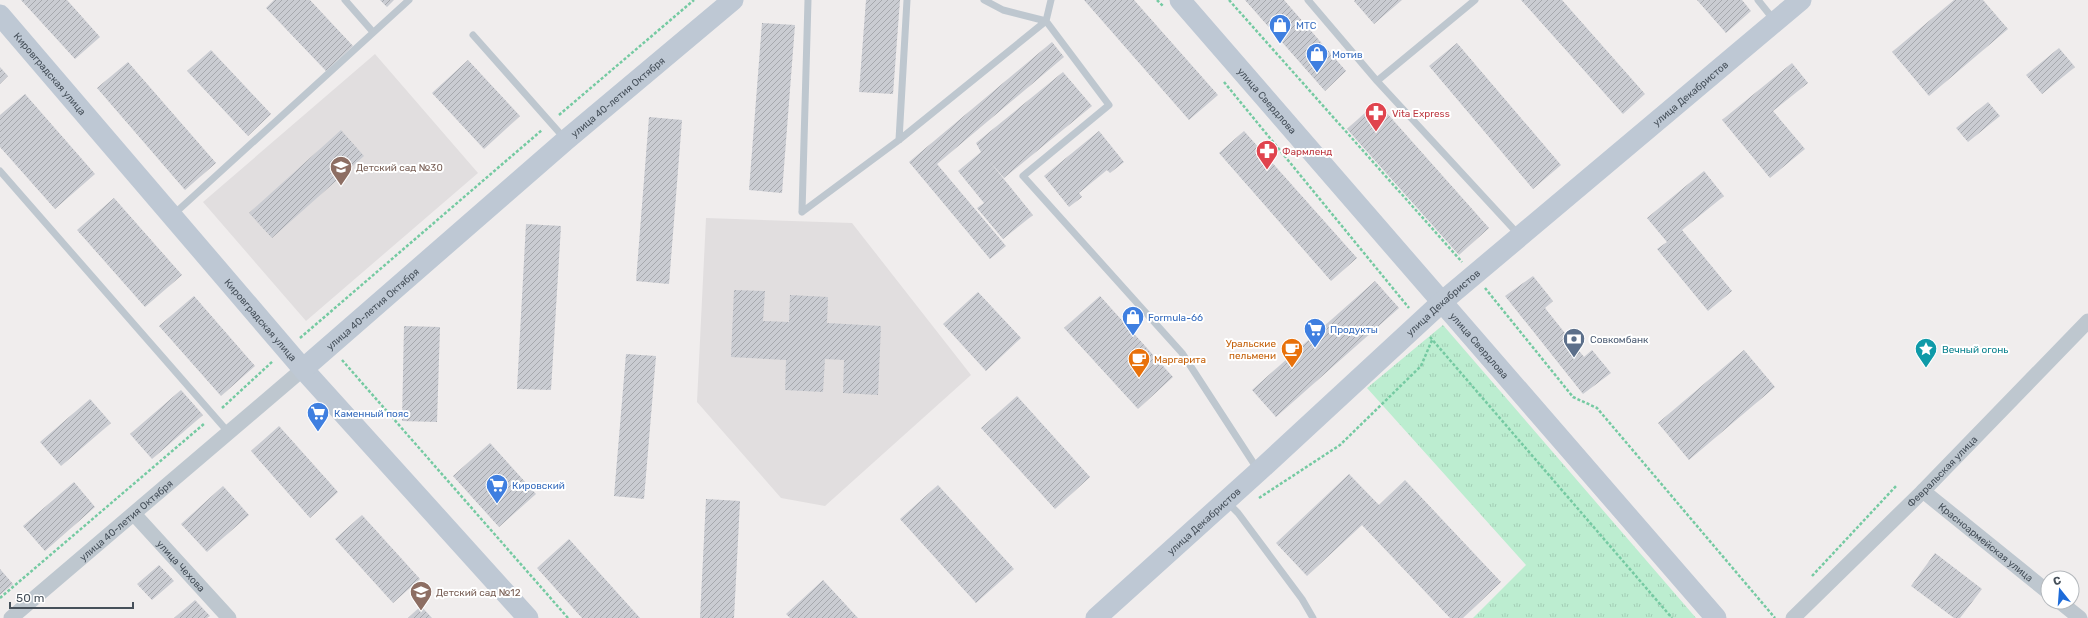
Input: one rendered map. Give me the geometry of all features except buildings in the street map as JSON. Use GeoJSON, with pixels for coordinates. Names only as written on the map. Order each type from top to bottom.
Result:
{"type":"FeatureCollection","features":[{"type":"Feature","properties":{"kind":"street","name":"улица 40-летия Октября"},"geometry":{"type":"LineString","coordinates":[[11,618],[229,433],[566,140],[733,0]]}},
{"type":"Feature","properties":{"kind":"street","name":"улица Свердлова"},"geometry":{"type":"LineString","coordinates":[[1180,0],[1443,301],[1716,618]]}},
{"type":"Feature","properties":{"kind":"street","name":"улица Декабристов"},"geometry":{"type":"LineString","coordinates":[[1096,618],[1232,507],[1259,471],[1443,301],[1801,0]]}},
{"type":"Feature","properties":{"kind":"street","name":"Кировградская улица"},"geometry":{"type":"LineString","coordinates":[[0,15],[303,369],[528,618]]}},
{"type":"Feature","properties":{"kind":"street","name":"Февральская улица"},"geometry":{"type":"LineString","coordinates":[[1793,618],[1923,491],[2088,321]]}},
{"type":"Feature","properties":{"kind":"street","name":"Красноармейская улица"},"geometry":{"type":"LineString","coordinates":[[1923,491],[2040,586]]}},
{"type":"Feature","properties":{"kind":"street","name":"улица Чехова"},"geometry":{"type":"LineString","coordinates":[[134,514],[229,618]]}},
{"type":"Feature","properties":{"kind":"street"},"geometry":{"type":"LineString","coordinates":[[2070,610],[2080,618]]}},
{"type":"Feature","properties":{"kind":"lane"},"geometry":{"type":"LineString","coordinates":[[345,0],[373,32]]}},
{"type":"Feature","properties":{"kind":"lane"},"geometry":{"type":"LineString","coordinates":[[172,216],[409,0]]}},
{"type":"Feature","properties":{"kind":"lane"},"geometry":{"type":"LineString","coordinates":[[808,0],[802,212],[898,140],[1046,21],[1051,0]]}},
{"type":"Feature","properties":{"kind":"lane"},"geometry":{"type":"LineString","coordinates":[[898,140],[907,0]]}},
{"type":"Feature","properties":{"kind":"lane"},"geometry":{"type":"LineString","coordinates":[[984,0],[1003,10],[1046,21],[1109,105],[1023,176],[1182,353],[1259,471]]}},
{"type":"Feature","properties":{"kind":"lane"},"geometry":{"type":"LineString","coordinates":[[1308,0],[1377,81],[1520,236]]}},
{"type":"Feature","properties":{"kind":"lane"},"geometry":{"type":"LineString","coordinates":[[1377,81],[1475,0]]}},
{"type":"Feature","properties":{"kind":"lane"},"geometry":{"type":"LineString","coordinates":[[1758,0],[1776,22]]}},
{"type":"Feature","properties":{"kind":"lane"},"geometry":{"type":"LineString","coordinates":[[473,35],[566,140]]}},
{"type":"Feature","properties":{"kind":"lane"},"geometry":{"type":"LineString","coordinates":[[0,171],[229,433]]}},
{"type":"Feature","properties":{"kind":"lane"},"geometry":{"type":"LineString","coordinates":[[1232,507],[1302,599],[1313,618]]}},
{"type":"Feature","properties":{"kind":"path"},"geometry":{"type":"LineString","coordinates":[[0,598],[214,416],[287,349],[694,0]]}},
{"type":"Feature","properties":{"kind":"path"},"geometry":{"type":"LineString","coordinates":[[1229,0],[1474,275],[1573,397],[1597,408],[1773,617],[1779,611]]}},
{"type":"Feature","properties":{"kind":"path"},"geometry":{"type":"LineString","coordinates":[[1232,507],[1340,445],[1422,366],[1432,340]]}},
{"type":"Feature","properties":{"kind":"path"},"geometry":{"type":"LineString","coordinates":[[330,346],[568,618]]}},
{"type":"Feature","properties":{"kind":"path"},"geometry":{"type":"LineString","coordinates":[[1811,576],[1898,485]]}},
{"type":"Feature","properties":{"kind":"shaded area","name":"Детский сад №30"},"geometry":{"type":"Polygon","coordinates":[[[375,54],[478,173],[306,321],[203,202],[375,54]]]}},
{"type":"Feature","properties":{"kind":"shaded area"},"geometry":{"type":"Polygon","coordinates":[[[706,218],[852,223],[971,375],[825,506],[781,498],[697,402],[706,218]]]}},
{"type":"Feature","properties":{"kind":"green space"},"geometry":{"type":"Polygon","coordinates":[[[1443,325],[1696,618],[1473,618],[1526,565],[1367,388],[1443,325]]]}},
{"type":"Feature","properties":{"kind":"place","name":"МТС"},"geometry":{"type":"Point","coordinates":[1280,44]}},
{"type":"Feature","properties":{"kind":"place","name":"Мотив"},"geometry":{"type":"Point","coordinates":[1317,74]}},
{"type":"Feature","properties":{"kind":"place","name":"Vita Express"},"geometry":{"type":"Point","coordinates":[1376,132]}},
{"type":"Feature","properties":{"kind":"place","name":"Фармленд"},"geometry":{"type":"Point","coordinates":[1267,170]}},
{"type":"Feature","properties":{"kind":"place","name":"Детский сад №30"},"geometry":{"type":"Point","coordinates":[341,186]}},
{"type":"Feature","properties":{"kind":"place","name":"Formula-66"},"geometry":{"type":"Point","coordinates":[1133,336]}},
{"type":"Feature","properties":{"kind":"place","name":"Продукты"},"geometry":{"type":"Point","coordinates":[1315,348]}},
{"type":"Feature","properties":{"kind":"place","name":"Совкомбанк"},"geometry":{"type":"Point","coordinates":[1574,358]}},
{"type":"Feature","properties":{"kind":"place","name":"Уральские пельмени"},"geometry":{"type":"Point","coordinates":[1292,368]}},
{"type":"Feature","properties":{"kind":"place","name":"Вечный огонь"},"geometry":{"type":"Point","coordinates":[1926,368]}},
{"type":"Feature","properties":{"kind":"place","name":"Маргарита"},"geometry":{"type":"Point","coordinates":[1139,378]}},
{"type":"Feature","properties":{"kind":"place","name":"Каменный пояс"},"geometry":{"type":"Point","coordinates":[318,432]}},
{"type":"Feature","properties":{"kind":"place","name":"Кировский"},"geometry":{"type":"Point","coordinates":[497,504]}},
{"type":"Feature","properties":{"kind":"place","name":"Детский сад №12"},"geometry":{"type":"Point","coordinates":[421,612]}}]}
